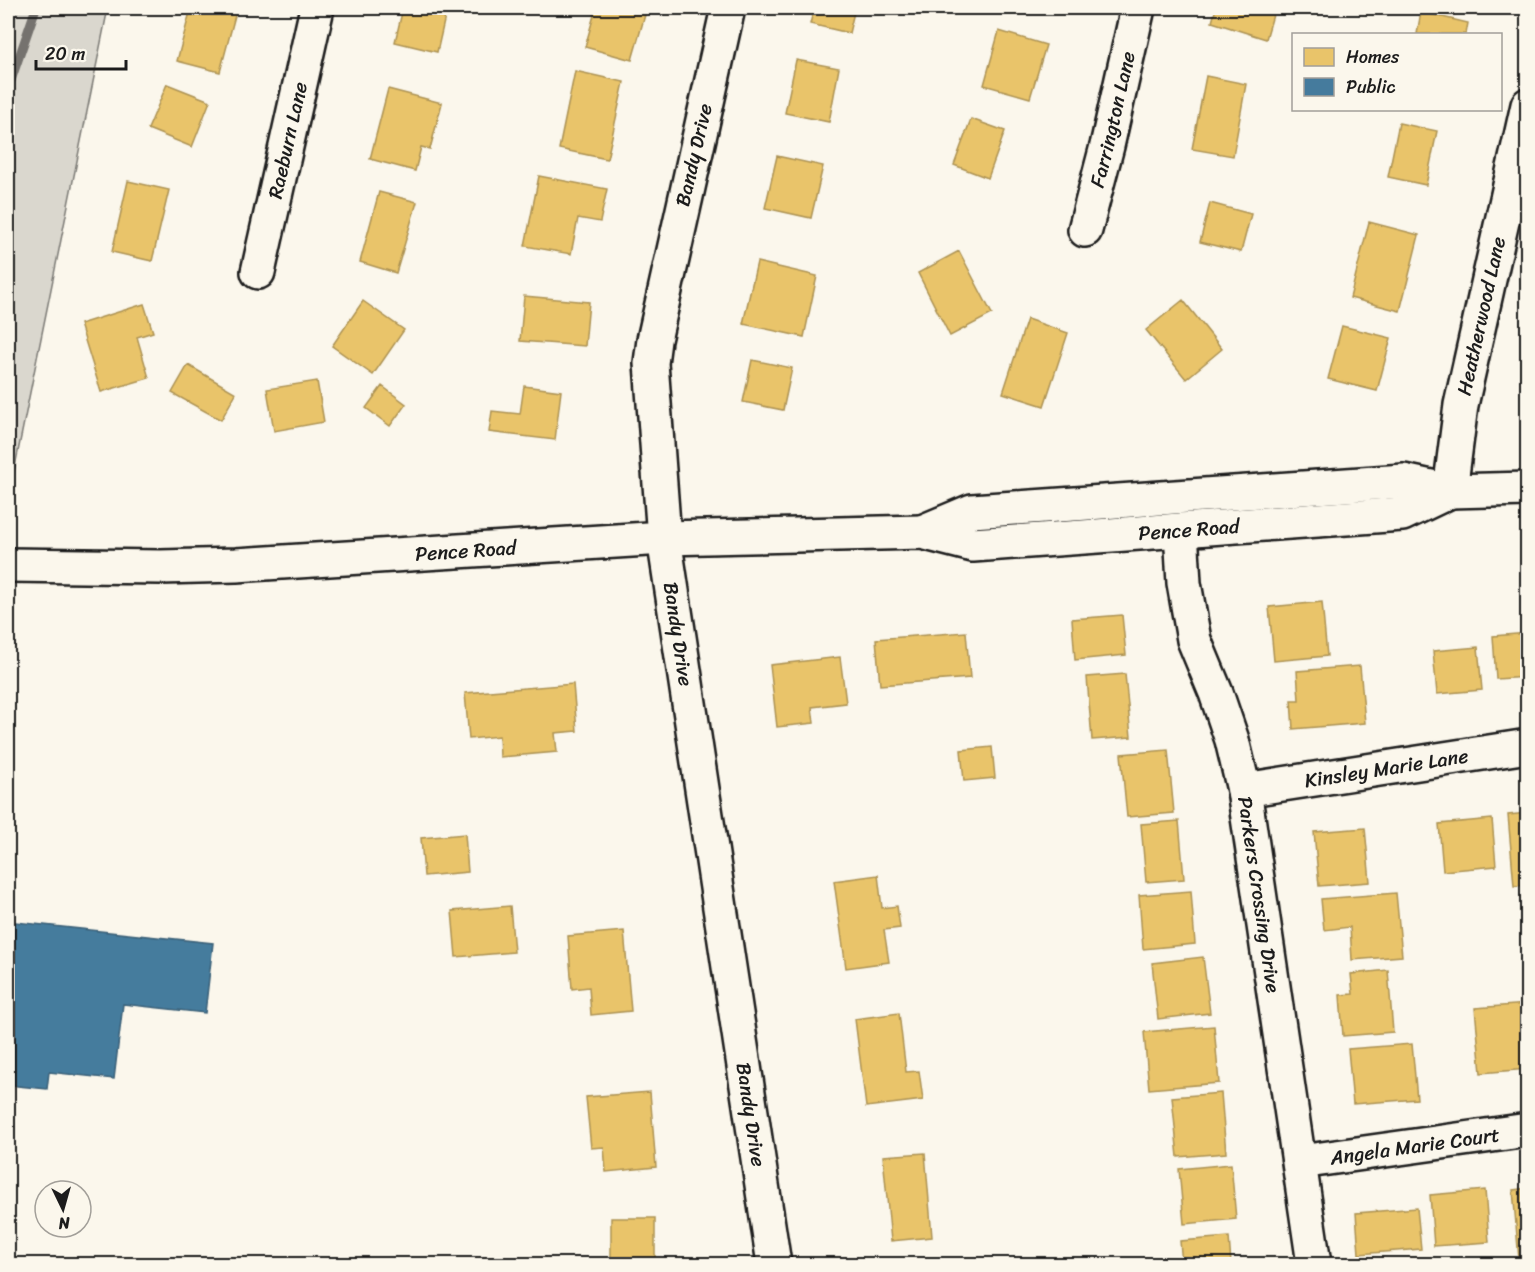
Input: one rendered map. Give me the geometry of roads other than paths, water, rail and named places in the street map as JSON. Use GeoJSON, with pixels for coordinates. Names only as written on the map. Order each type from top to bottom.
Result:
{"type":"FeatureCollection","features":[{"type":"Feature","properties":{"kind":"street","name":"Raeburn Lane"},"geometry":{"type":"LineString","coordinates":[[258,272],[317,8]]}},
{"type":"Feature","properties":{"kind":"street","name":"Bandy Drive"},"geometry":{"type":"LineString","coordinates":[[728,8],[654,339],[651,363],[663,538],[774,1264]]}},
{"type":"Feature","properties":{"kind":"street","name":"Farrington Lane"},"geometry":{"type":"LineString","coordinates":[[1085,230],[1107,146],[1137,8]]}},
{"type":"Feature","properties":{"kind":"street","name":"Heatherwood Lane"},"geometry":{"type":"LineString","coordinates":[[1450,491],[1461,405],[1516,214],[1527,105]]}},
{"type":"Feature","properties":{"kind":"street","name":"Pence Road"},"geometry":{"type":"LineString","coordinates":[[922,532],[972,511],[1404,481],[1450,491],[1527,489]]}},
{"type":"Feature","properties":{"kind":"street","name":"Pence Road"},"geometry":{"type":"LineString","coordinates":[[8,565],[161,567],[236,565],[663,538],[922,532],[973,545],[1402,514],[1450,491]]}},
{"type":"Feature","properties":{"kind":"street","name":"Parkers Crossing Drive"},"geometry":{"type":"LineString","coordinates":[[1181,530],[1184,583],[1194,640],[1232,740],[1244,790],[1314,1264]]}},
{"type":"Feature","properties":{"kind":"street","name":"Kinsley Marie Lane"},"geometry":{"type":"LineString","coordinates":[[1244,790],[1527,746]]}},
{"type":"Feature","properties":{"kind":"street","name":"Angela Marie Court"},"geometry":{"type":"LineString","coordinates":[[1300,1162],[1527,1130]]}},
{"type":"Feature","properties":{"kind":"waterway"},"geometry":{"type":"LineString","coordinates":[[8,89],[36,8]]}}]}
